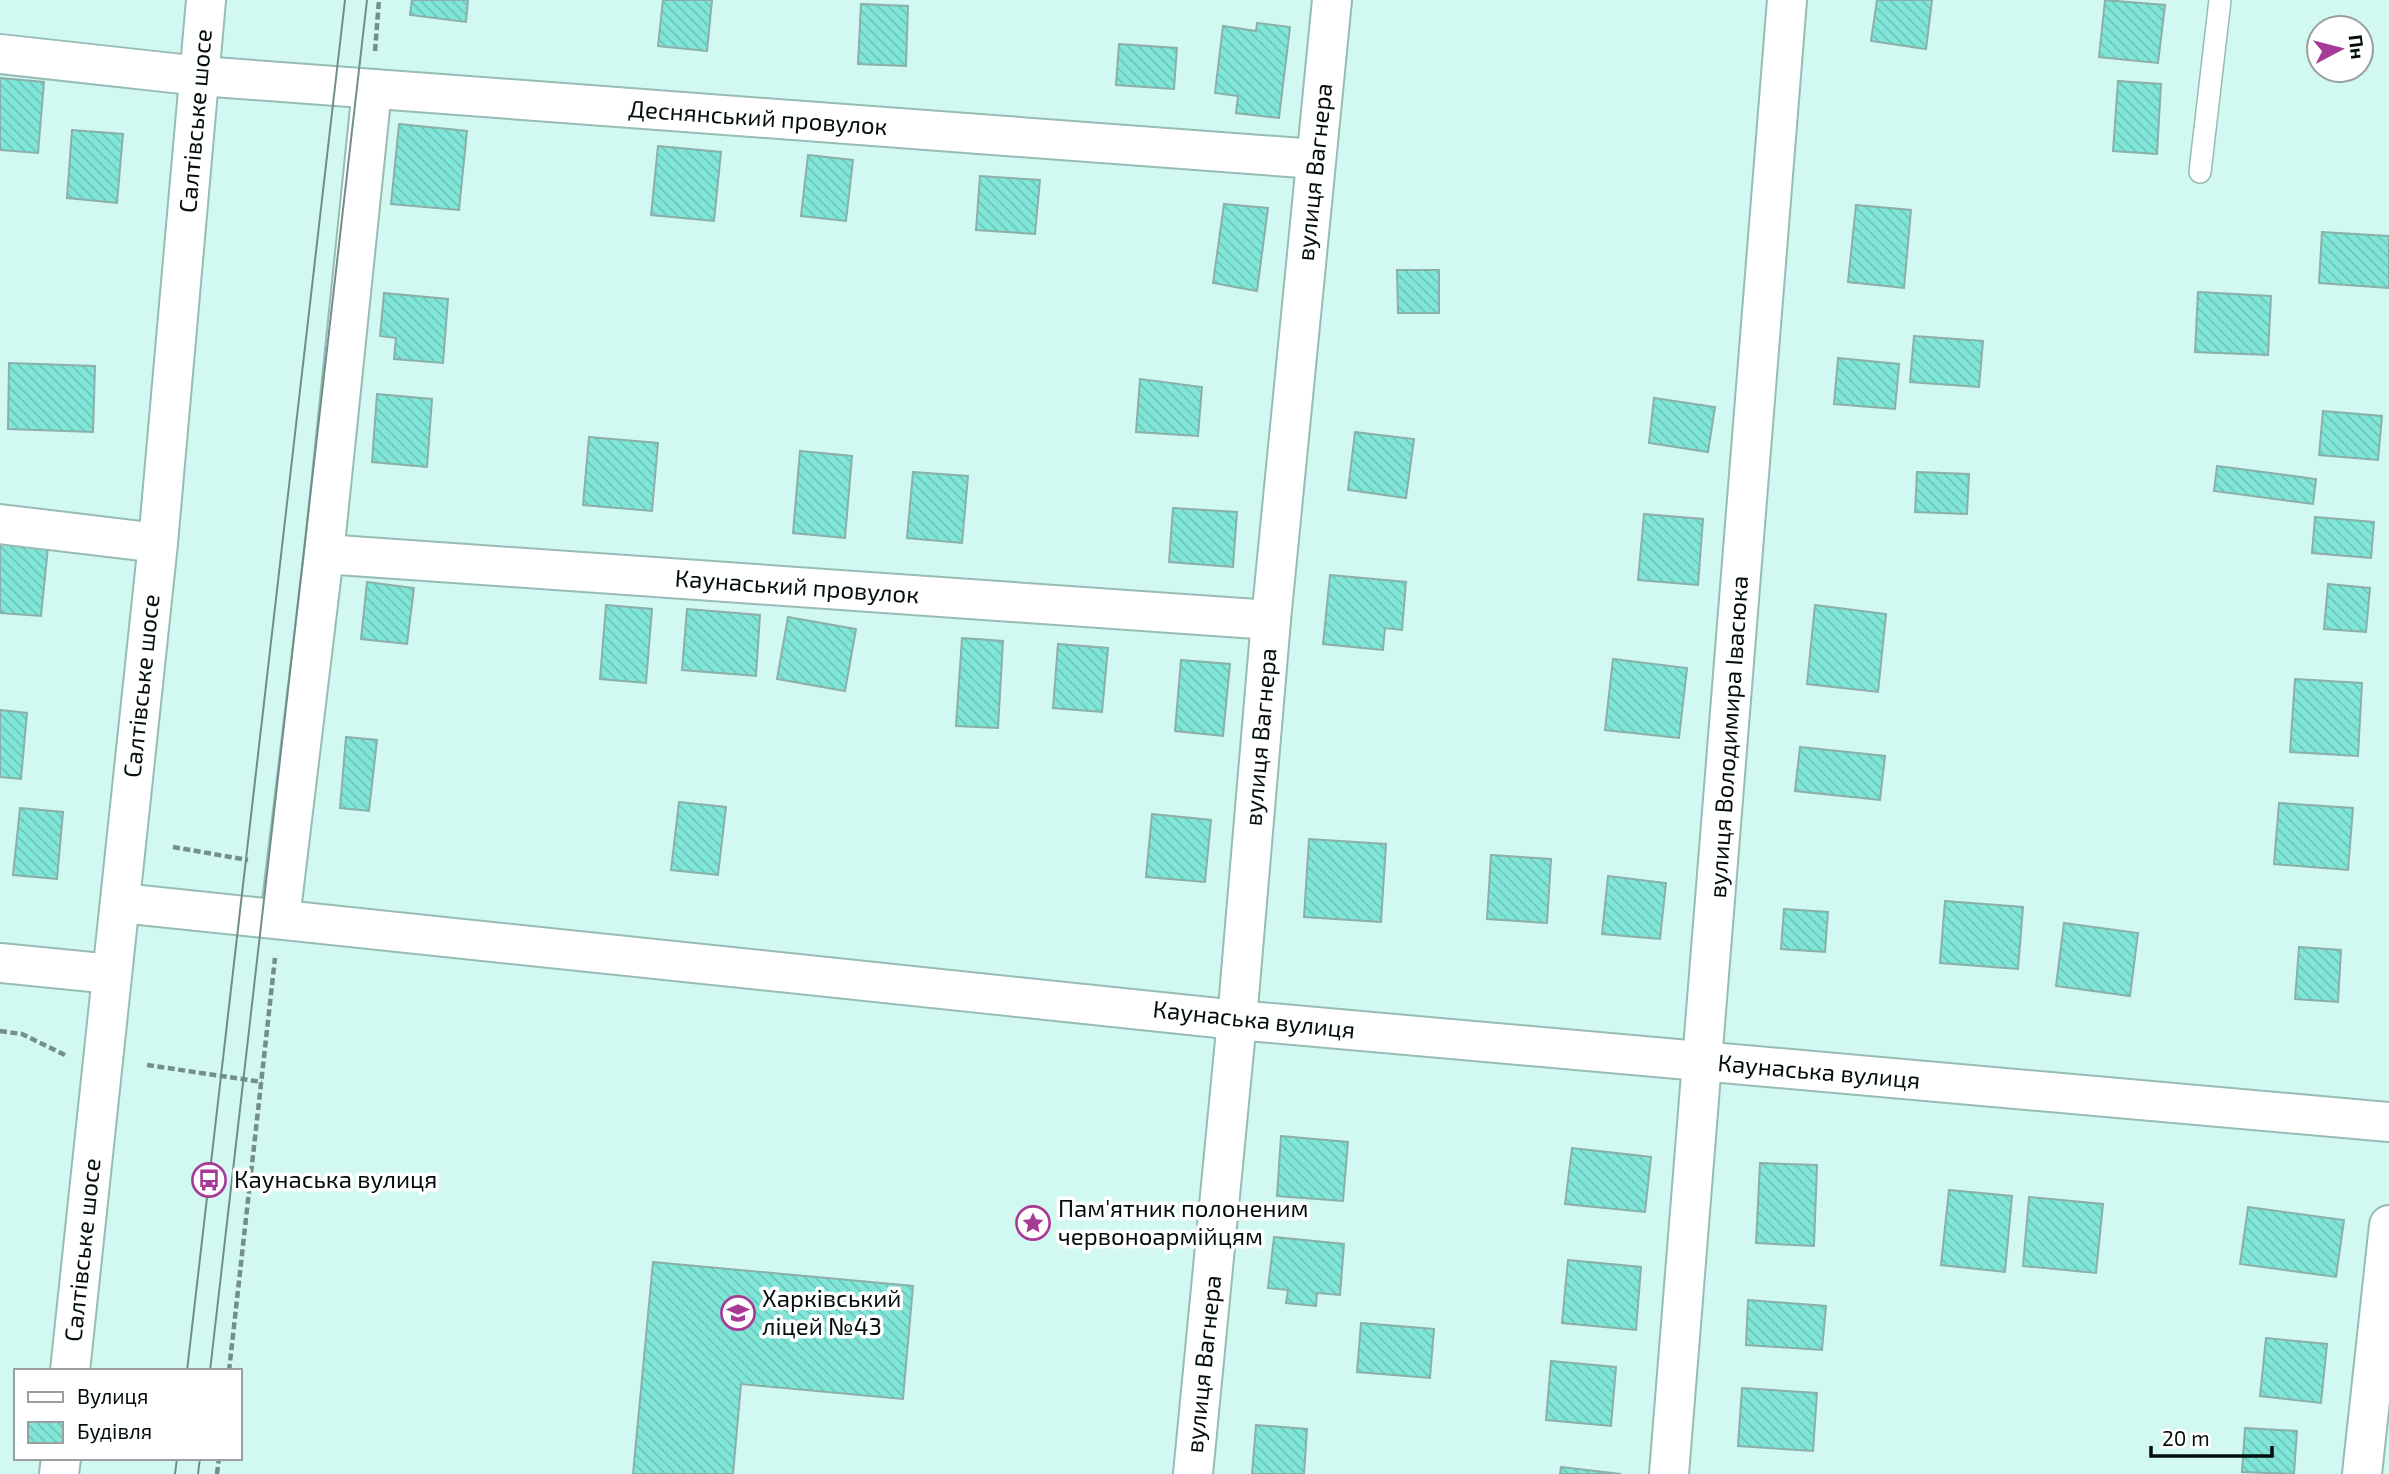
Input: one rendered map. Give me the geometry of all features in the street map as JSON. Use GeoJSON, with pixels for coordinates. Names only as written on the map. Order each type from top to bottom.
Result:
{"type":"FeatureCollection","features":[{"type":"Feature","properties":{"kind":"street","name":"Салтівське шосе"},"geometry":{"type":"LineString","coordinates":[[70,1369],[158,543],[206,0]]}},
{"type":"Feature","properties":{"kind":"street","name":"вулиця Вагнера"},"geometry":{"type":"LineString","coordinates":[[1193,1474],[1237,1020],[1270,620],[1332,0]]}},
{"type":"Feature","properties":{"kind":"street","name":"вулиця Володимира Івасюка"},"geometry":{"type":"LineString","coordinates":[[1669,1474],[1787,0]]}},
{"type":"Feature","properties":{"kind":"street","name":"Деснянський провулок"},"geometry":{"type":"LineString","coordinates":[[0,54],[200,76],[1316,159]]}},
{"type":"Feature","properties":{"kind":"street"},"geometry":{"type":"LineString","coordinates":[[280,919],[324,554],[372,89]]}},
{"type":"Feature","properties":{"kind":"street"},"geometry":{"type":"LineString","coordinates":[[0,524],[158,543]]}},
{"type":"Feature","properties":{"kind":"street","name":"Каунаський провулок"},"geometry":{"type":"LineString","coordinates":[[324,554],[1270,620]]}},
{"type":"Feature","properties":{"kind":"street","name":"Каунаська вулиця"},"geometry":{"type":"LineString","coordinates":[[121,903],[1237,1020],[2389,1122]]}},
{"type":"Feature","properties":{"kind":"street"},"geometry":{"type":"LineString","coordinates":[[0,963],[112,974]]}},
{"type":"Feature","properties":{"kind":"street"},"geometry":{"type":"LineString","coordinates":[[2361,1474],[2389,1225]]}},
{"type":"Feature","properties":{"kind":"lane"},"geometry":{"type":"LineString","coordinates":[[2200,172],[2220,0]]}},
{"type":"Feature","properties":{"kind":"path"},"geometry":{"type":"LineString","coordinates":[[372,89],[379,0]]}},
{"type":"Feature","properties":{"kind":"path"},"geometry":{"type":"LineString","coordinates":[[173,847],[287,866]]}},
{"type":"Feature","properties":{"kind":"path"},"geometry":{"type":"LineString","coordinates":[[229,1369],[280,919]]}},
{"type":"Feature","properties":{"kind":"path"},"geometry":{"type":"LineString","coordinates":[[0,1031],[22,1034],[66,1055]]}},
{"type":"Feature","properties":{"kind":"path"},"geometry":{"type":"LineString","coordinates":[[147,1065],[262,1082]]}},
{"type":"Feature","properties":{"kind":"building"},"geometry":{"type":"Polygon","coordinates":[[[412,0],[468,0],[466,22],[410,15],[412,0]]]}},
{"type":"Feature","properties":{"kind":"building"},"geometry":{"type":"Polygon","coordinates":[[[663,0],[712,0],[707,51],[658,46],[663,0]]]}},
{"type":"Feature","properties":{"kind":"building"},"geometry":{"type":"Polygon","coordinates":[[[1877,0],[1932,0],[1926,49],[1871,41],[1877,0]]]}},
{"type":"Feature","properties":{"kind":"building"},"geometry":{"type":"Polygon","coordinates":[[[2105,0],[2165,5],[2158,63],[2099,57],[2105,0]]]}},
{"type":"Feature","properties":{"kind":"building"},"geometry":{"type":"Polygon","coordinates":[[[861,4],[908,6],[906,66],[858,64],[861,4]]]}},
{"type":"Feature","properties":{"kind":"building"},"geometry":{"type":"Polygon","coordinates":[[[1257,23],[1290,27],[1279,118],[1236,113],[1238,96],[1215,93],[1223,26],[1256,31],[1257,23]]]}},
{"type":"Feature","properties":{"kind":"building"},"geometry":{"type":"Polygon","coordinates":[[[1119,44],[1177,48],[1174,89],[1116,85],[1119,44]]]}},
{"type":"Feature","properties":{"kind":"building"},"geometry":{"type":"Polygon","coordinates":[[[0,78],[44,82],[38,153],[0,150],[0,78]]]}},
{"type":"Feature","properties":{"kind":"building"},"geometry":{"type":"Polygon","coordinates":[[[2118,81],[2161,84],[2157,154],[2113,151],[2118,81]]]}},
{"type":"Feature","properties":{"kind":"building"},"geometry":{"type":"Polygon","coordinates":[[[399,124],[467,131],[459,210],[391,204],[399,124]]]}},
{"type":"Feature","properties":{"kind":"building"},"geometry":{"type":"Polygon","coordinates":[[[72,130],[123,134],[117,203],[67,198],[72,130]]]}},
{"type":"Feature","properties":{"kind":"building"},"geometry":{"type":"Polygon","coordinates":[[[658,146],[721,152],[714,221],[651,215],[658,146]]]}},
{"type":"Feature","properties":{"kind":"building"},"geometry":{"type":"Polygon","coordinates":[[[808,155],[853,160],[846,221],[801,216],[808,155]]]}},
{"type":"Feature","properties":{"kind":"building"},"geometry":{"type":"Polygon","coordinates":[[[980,176],[1040,180],[1035,234],[976,230],[980,176]]]}},
{"type":"Feature","properties":{"kind":"building"},"geometry":{"type":"Polygon","coordinates":[[[1224,204],[1268,208],[1257,291],[1213,283],[1224,204]]]}},
{"type":"Feature","properties":{"kind":"building"},"geometry":{"type":"Polygon","coordinates":[[[1856,205],[1911,210],[1904,288],[1848,282],[1856,205]]]}},
{"type":"Feature","properties":{"kind":"building"},"geometry":{"type":"Polygon","coordinates":[[[2322,232],[2389,236],[2389,288],[2319,283],[2322,232]]]}},
{"type":"Feature","properties":{"kind":"building"},"geometry":{"type":"Polygon","coordinates":[[[1397,270],[1439,270],[1439,313],[1398,313],[1397,270]]]}},
{"type":"Feature","properties":{"kind":"building"},"geometry":{"type":"Polygon","coordinates":[[[2198,292],[2271,296],[2268,355],[2195,352],[2198,292]]]}},
{"type":"Feature","properties":{"kind":"building"},"geometry":{"type":"Polygon","coordinates":[[[384,293],[448,299],[443,363],[394,359],[396,338],[380,336],[384,293]]]}},
{"type":"Feature","properties":{"kind":"building"},"geometry":{"type":"Polygon","coordinates":[[[1914,336],[1983,341],[1979,387],[1910,382],[1914,336]]]}},
{"type":"Feature","properties":{"kind":"building"},"geometry":{"type":"Polygon","coordinates":[[[1838,358],[1899,364],[1895,409],[1834,404],[1838,358]]]}},
{"type":"Feature","properties":{"kind":"building"},"geometry":{"type":"Polygon","coordinates":[[[9,363],[95,366],[93,432],[8,429],[9,363]]]}},
{"type":"Feature","properties":{"kind":"building"},"geometry":{"type":"Polygon","coordinates":[[[1140,379],[1202,387],[1198,436],[1136,432],[1140,379]]]}},
{"type":"Feature","properties":{"kind":"building"},"geometry":{"type":"Polygon","coordinates":[[[377,394],[432,399],[427,467],[372,462],[377,394]]]}},
{"type":"Feature","properties":{"kind":"building"},"geometry":{"type":"Polygon","coordinates":[[[1654,398],[1715,407],[1708,452],[1649,443],[1654,398]]]}},
{"type":"Feature","properties":{"kind":"building"},"geometry":{"type":"Polygon","coordinates":[[[2323,411],[2382,416],[2378,460],[2319,455],[2323,411]]]}},
{"type":"Feature","properties":{"kind":"building"},"geometry":{"type":"Polygon","coordinates":[[[1355,432],[1414,439],[1406,498],[1348,490],[1355,432]]]}},
{"type":"Feature","properties":{"kind":"building"},"geometry":{"type":"Polygon","coordinates":[[[589,437],[658,443],[652,511],[583,505],[589,437]]]}},
{"type":"Feature","properties":{"kind":"building"},"geometry":{"type":"Polygon","coordinates":[[[800,451],[852,456],[845,538],[793,533],[800,451]]]}},
{"type":"Feature","properties":{"kind":"building"},"geometry":{"type":"Polygon","coordinates":[[[2217,466],[2316,479],[2313,504],[2214,491],[2217,466]]]}},
{"type":"Feature","properties":{"kind":"building"},"geometry":{"type":"Polygon","coordinates":[[[913,472],[968,476],[962,543],[907,538],[913,472]]]}},
{"type":"Feature","properties":{"kind":"building"},"geometry":{"type":"Polygon","coordinates":[[[1917,472],[1969,474],[1967,514],[1915,512],[1917,472]]]}},
{"type":"Feature","properties":{"kind":"building"},"geometry":{"type":"Polygon","coordinates":[[[1173,508],[1237,512],[1233,567],[1169,562],[1173,508]]]}},
{"type":"Feature","properties":{"kind":"building"},"geometry":{"type":"Polygon","coordinates":[[[1644,514],[1703,519],[1698,585],[1638,580],[1644,514]]]}},
{"type":"Feature","properties":{"kind":"building"},"geometry":{"type":"Polygon","coordinates":[[[2315,517],[2374,522],[2371,558],[2312,553],[2315,517]]]}},
{"type":"Feature","properties":{"kind":"building"},"geometry":{"type":"Polygon","coordinates":[[[0,543],[48,547],[41,616],[0,613],[0,543]]]}},
{"type":"Feature","properties":{"kind":"building"},"geometry":{"type":"Polygon","coordinates":[[[1330,575],[1406,582],[1402,630],[1385,628],[1383,650],[1323,644],[1330,575]]]}},
{"type":"Feature","properties":{"kind":"building"},"geometry":{"type":"Polygon","coordinates":[[[367,582],[414,588],[407,644],[361,639],[367,582]]]}},
{"type":"Feature","properties":{"kind":"building"},"geometry":{"type":"Polygon","coordinates":[[[2328,584],[2370,588],[2366,632],[2324,629],[2328,584]]]}},
{"type":"Feature","properties":{"kind":"building"},"geometry":{"type":"Polygon","coordinates":[[[606,605],[652,609],[646,683],[600,679],[606,605]]]}},
{"type":"Feature","properties":{"kind":"building"},"geometry":{"type":"Polygon","coordinates":[[[1815,605],[1886,614],[1878,692],[1807,684],[1815,605]]]}},
{"type":"Feature","properties":{"kind":"building"},"geometry":{"type":"Polygon","coordinates":[[[687,609],[760,615],[756,676],[682,670],[687,609]]]}},
{"type":"Feature","properties":{"kind":"building"},"geometry":{"type":"Polygon","coordinates":[[[788,617],[856,629],[845,691],[777,679],[788,617]]]}},
{"type":"Feature","properties":{"kind":"building"},"geometry":{"type":"Polygon","coordinates":[[[962,638],[1003,641],[998,728],[956,726],[962,638]]]}},
{"type":"Feature","properties":{"kind":"building"},"geometry":{"type":"Polygon","coordinates":[[[1058,644],[1108,648],[1102,712],[1053,708],[1058,644]]]}},
{"type":"Feature","properties":{"kind":"building"},"geometry":{"type":"Polygon","coordinates":[[[1613,659],[1687,668],[1679,738],[1605,730],[1613,659]]]}},
{"type":"Feature","properties":{"kind":"building"},"geometry":{"type":"Polygon","coordinates":[[[1181,660],[1230,664],[1223,736],[1175,731],[1181,660]]]}},
{"type":"Feature","properties":{"kind":"building"},"geometry":{"type":"Polygon","coordinates":[[[2295,679],[2362,683],[2358,756],[2290,752],[2295,679]]]}},
{"type":"Feature","properties":{"kind":"building"},"geometry":{"type":"Polygon","coordinates":[[[0,710],[27,713],[21,779],[0,777],[0,710]]]}},
{"type":"Feature","properties":{"kind":"building"},"geometry":{"type":"Polygon","coordinates":[[[346,737],[377,740],[369,811],[340,808],[346,737]]]}},
{"type":"Feature","properties":{"kind":"building"},"geometry":{"type":"Polygon","coordinates":[[[1800,747],[1885,756],[1880,800],[1795,791],[1800,747]]]}},
{"type":"Feature","properties":{"kind":"building"},"geometry":{"type":"Polygon","coordinates":[[[679,802],[726,807],[718,875],[671,870],[679,802]]]}},
{"type":"Feature","properties":{"kind":"building"},"geometry":{"type":"Polygon","coordinates":[[[2279,803],[2353,808],[2348,870],[2274,864],[2279,803]]]}},
{"type":"Feature","properties":{"kind":"building"},"geometry":{"type":"Polygon","coordinates":[[[20,808],[63,812],[57,879],[13,875],[20,808]]]}},
{"type":"Feature","properties":{"kind":"building"},"geometry":{"type":"Polygon","coordinates":[[[1152,814],[1211,820],[1205,882],[1146,877],[1152,814]]]}},
{"type":"Feature","properties":{"kind":"building"},"geometry":{"type":"Polygon","coordinates":[[[1309,839],[1386,844],[1381,922],[1304,917],[1309,839]]]}},
{"type":"Feature","properties":{"kind":"building"},"geometry":{"type":"Polygon","coordinates":[[[1491,855],[1551,859],[1547,923],[1487,919],[1491,855]]]}},
{"type":"Feature","properties":{"kind":"building"},"geometry":{"type":"Polygon","coordinates":[[[1608,876],[1666,883],[1660,939],[1602,934],[1608,876]]]}},
{"type":"Feature","properties":{"kind":"building"},"geometry":{"type":"Polygon","coordinates":[[[1945,901],[2023,907],[2018,969],[1940,963],[1945,901]]]}},
{"type":"Feature","properties":{"kind":"building"},"geometry":{"type":"Polygon","coordinates":[[[1784,909],[1828,912],[1825,952],[1781,949],[1784,909]]]}},
{"type":"Feature","properties":{"kind":"building"},"geometry":{"type":"Polygon","coordinates":[[[2064,923],[2138,933],[2130,996],[2056,986],[2064,923]]]}},
{"type":"Feature","properties":{"kind":"building"},"geometry":{"type":"Polygon","coordinates":[[[2299,947],[2341,950],[2338,1002],[2295,999],[2299,947]]]}},
{"type":"Feature","properties":{"kind":"building"},"geometry":{"type":"Polygon","coordinates":[[[1281,1136],[1348,1142],[1343,1201],[1277,1196],[1281,1136]]]}},
{"type":"Feature","properties":{"kind":"building"},"geometry":{"type":"Polygon","coordinates":[[[1572,1148],[1651,1157],[1645,1212],[1565,1204],[1572,1148]]]}},
{"type":"Feature","properties":{"kind":"building"},"geometry":{"type":"Polygon","coordinates":[[[1760,1163],[1817,1165],[1814,1246],[1756,1243],[1760,1163]]]}},
{"type":"Feature","properties":{"kind":"building"},"geometry":{"type":"Polygon","coordinates":[[[1949,1190],[2012,1196],[2005,1272],[1941,1265],[1949,1190]]]}},
{"type":"Feature","properties":{"kind":"building"},"geometry":{"type":"Polygon","coordinates":[[[2029,1197],[2103,1204],[2096,1273],[2023,1266],[2029,1197]]]}},
{"type":"Feature","properties":{"kind":"building"},"geometry":{"type":"Polygon","coordinates":[[[2248,1207],[2344,1220],[2336,1277],[2240,1264],[2248,1207]]]}},
{"type":"Feature","properties":{"kind":"building"},"geometry":{"type":"Polygon","coordinates":[[[1274,1237],[1344,1244],[1340,1295],[1317,1293],[1316,1306],[1286,1303],[1288,1290],[1268,1288],[1274,1237]]]}},
{"type":"Feature","properties":{"kind":"building"},"geometry":{"type":"Polygon","coordinates":[[[1568,1260],[1641,1267],[1636,1330],[1562,1323],[1568,1260]]]}},
{"type":"Feature","properties":{"kind":"building"},"geometry":{"type":"Polygon","coordinates":[[[653,1262],[913,1286],[903,1399],[741,1384],[733,1474],[633,1474],[653,1262]]]}},
{"type":"Feature","properties":{"kind":"building"},"geometry":{"type":"Polygon","coordinates":[[[1748,1300],[1826,1306],[1822,1350],[1746,1345],[1748,1300]]]}},
{"type":"Feature","properties":{"kind":"building"},"geometry":{"type":"Polygon","coordinates":[[[1361,1323],[1434,1329],[1430,1378],[1357,1372],[1361,1323]]]}},
{"type":"Feature","properties":{"kind":"building"},"geometry":{"type":"Polygon","coordinates":[[[2266,1338],[2327,1344],[2321,1403],[2260,1396],[2266,1338]]]}},
{"type":"Feature","properties":{"kind":"building"},"geometry":{"type":"Polygon","coordinates":[[[1551,1361],[1616,1367],[1611,1426],[1546,1420],[1551,1361]]]}},
{"type":"Feature","properties":{"kind":"building"},"geometry":{"type":"Polygon","coordinates":[[[1742,1388],[1817,1393],[1813,1451],[1738,1446],[1742,1388]]]}},
{"type":"Feature","properties":{"kind":"building"},"geometry":{"type":"Polygon","coordinates":[[[1256,1425],[1307,1429],[1304,1474],[1252,1474],[1256,1425]]]}},
{"type":"Feature","properties":{"kind":"building"},"geometry":{"type":"Polygon","coordinates":[[[2245,1428],[2297,1431],[2294,1474],[2242,1472],[2245,1428]]]}},
{"type":"Feature","properties":{"kind":"building"},"geometry":{"type":"Polygon","coordinates":[[[1561,1467],[1621,1474],[1560,1474],[1561,1467]]]}},
{"type":"Feature","properties":{"kind":"tram line"},"geometry":{"type":"LineString","coordinates":[[187,1369],[345,0]]}},
{"type":"Feature","properties":{"kind":"tram line"},"geometry":{"type":"LineString","coordinates":[[210,1369],[367,0]]}},
{"type":"Feature","properties":{"kind":"tram line"},"geometry":{"type":"LineString","coordinates":[[175,1474],[177,1460]]}},
{"type":"Feature","properties":{"kind":"tram line"},"geometry":{"type":"LineString","coordinates":[[198,1474],[200,1460]]}},
{"type":"Feature","properties":{"kind":"place","name":"Каунаська вулиця"},"geometry":{"type":"Point","coordinates":[209,1180]}},
{"type":"Feature","properties":{"kind":"place","name":"Пам'ятник полоненим червоноармійцям"},"geometry":{"type":"Point","coordinates":[1033,1223]}},
{"type":"Feature","properties":{"kind":"place","name":"Харківський ліцей №43"},"geometry":{"type":"Point","coordinates":[738,1313]}}]}
